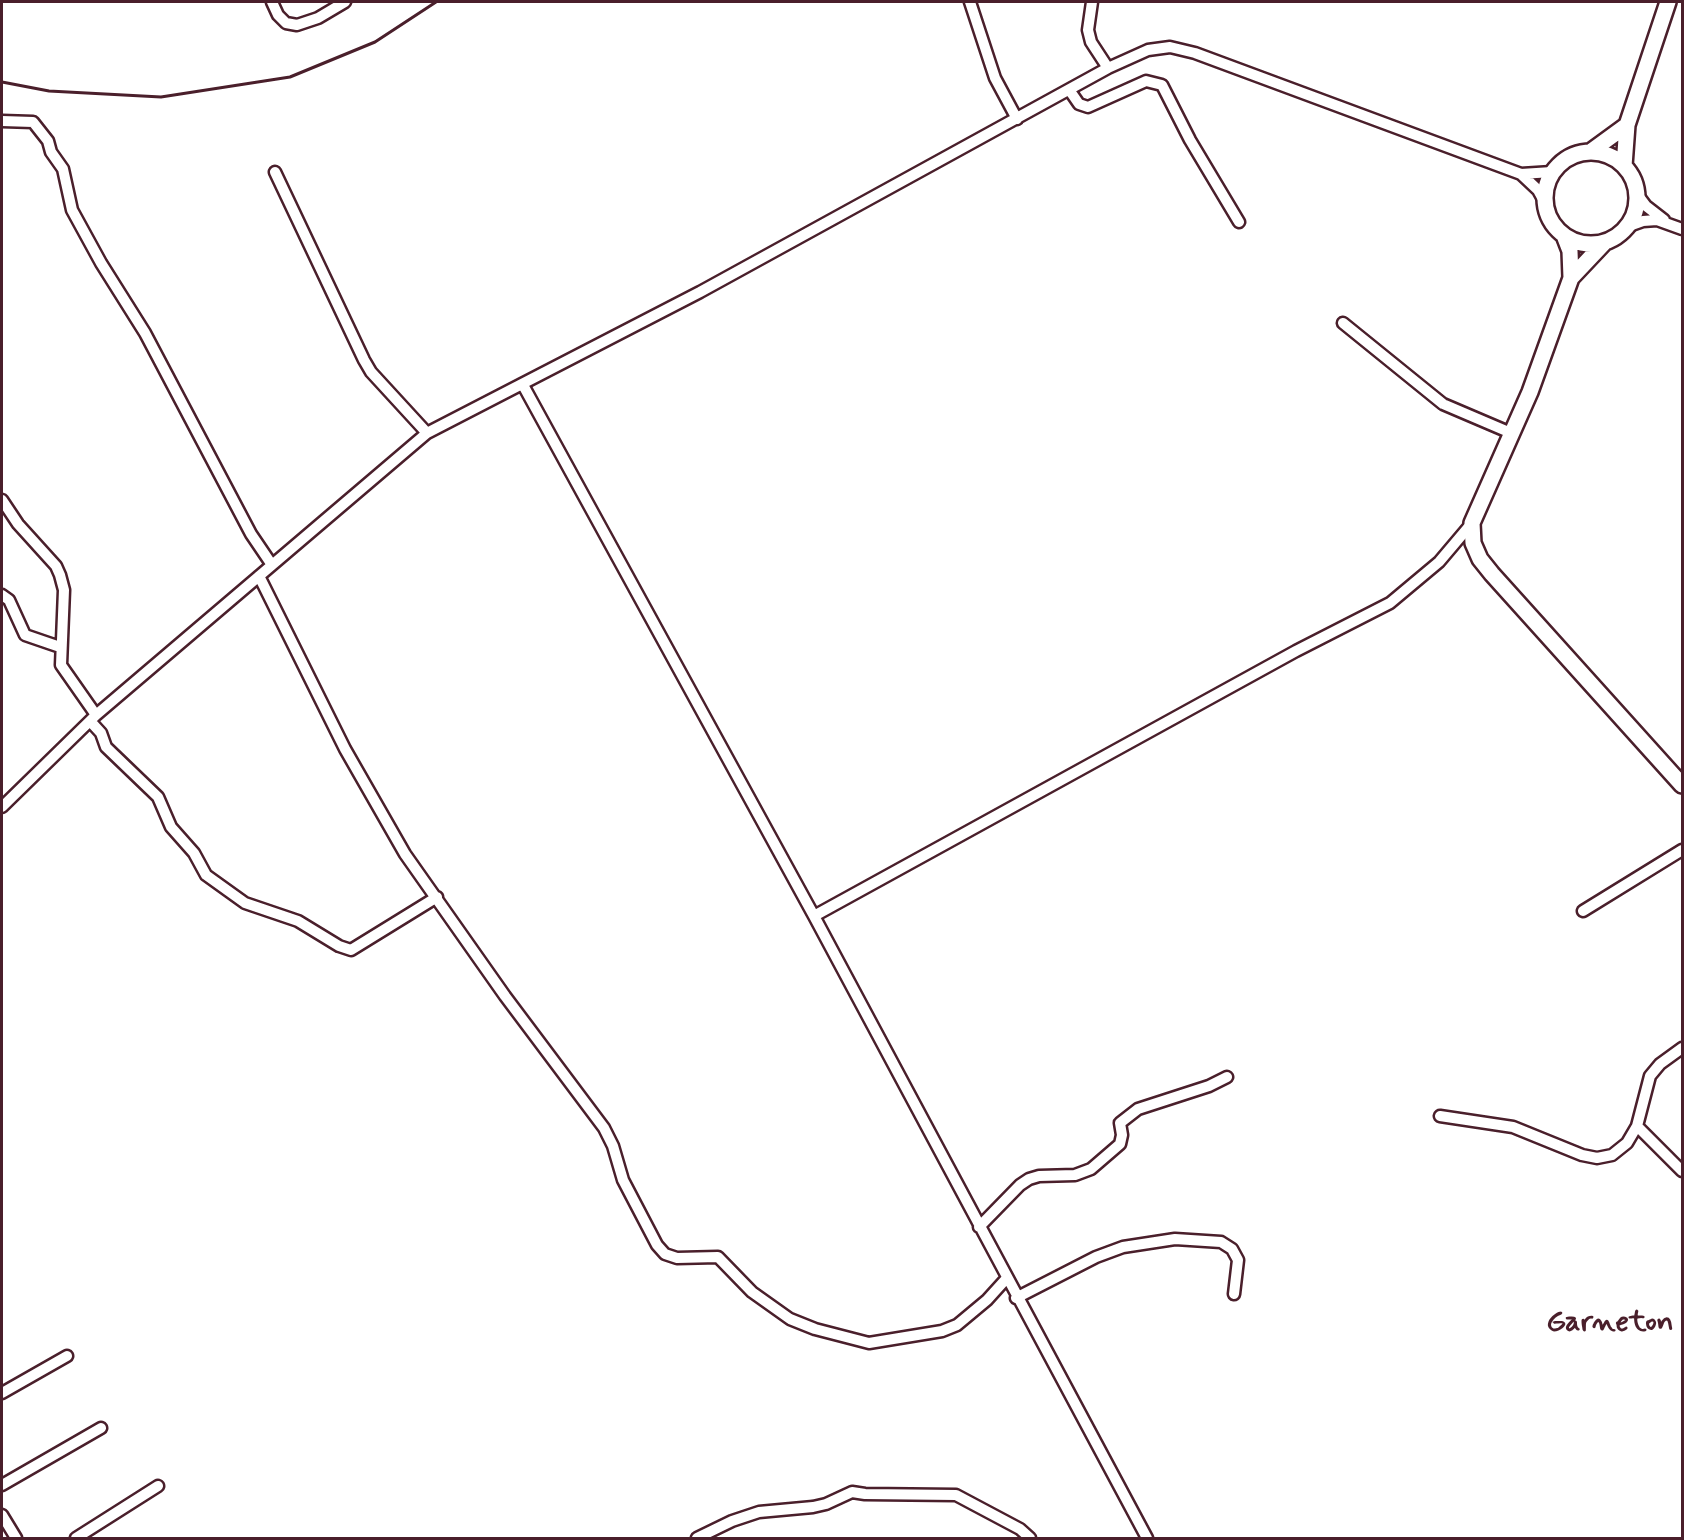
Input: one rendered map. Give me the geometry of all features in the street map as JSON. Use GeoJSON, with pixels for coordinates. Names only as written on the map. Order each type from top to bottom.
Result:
{"type":"FeatureCollection","features":[{"type":"Feature","properties":{"kind":"street"},"geometry":{"type":"LineString","coordinates":[[272,2],[278,15],[286,23],[297,25],[318,18],[345,2]]}},
{"type":"Feature","properties":{"kind":"street"},"geometry":{"type":"LineString","coordinates":[[970,2],[995,78],[1017,119]]}},
{"type":"Feature","properties":{"kind":"street"},"geometry":{"type":"LineString","coordinates":[[1092,2],[1089,36],[1108,68]]}},
{"type":"Feature","properties":{"kind":"street"},"geometry":{"type":"LineString","coordinates":[[1624,166],[1626,124],[1668,2]]}},
{"type":"Feature","properties":{"kind":"street"},"geometry":{"type":"LineString","coordinates":[[2,807],[93,718],[427,433],[700,292],[1070,91],[1108,68],[1148,50],[1170,47],[1178,49],[1273,81],[1521,174],[1538,190],[1554,228],[1565,238],[1584,245],[1605,242],[1618,236],[1629,226],[1643,221],[1657,220],[1683,228]]}},
{"type":"Feature","properties":{"kind":"street"},"geometry":{"type":"LineString","coordinates":[[1070,91],[1079,104],[1088,107],[1146,81],[1162,85],[1190,140],[1239,222]]}},
{"type":"Feature","properties":{"kind":"street"},"geometry":{"type":"LineString","coordinates":[[2,121],[33,122],[48,141],[51,152],[63,169],[72,210],[101,264],[145,333],[251,534],[272,565]]}},
{"type":"Feature","properties":{"kind":"street"},"geometry":{"type":"LineString","coordinates":[[1544,201],[1552,172],[1569,158],[1590,152],[1626,124]]}},
{"type":"Feature","properties":{"kind":"street"},"geometry":{"type":"LineString","coordinates":[[1590,152],[1614,158],[1624,166],[1633,179],[1637,194],[1636,210],[1629,226]]}},
{"type":"Feature","properties":{"kind":"street"},"geometry":{"type":"LineString","coordinates":[[275,172],[364,360],[371,372],[427,433]]}},
{"type":"Feature","properties":{"kind":"street"},"geometry":{"type":"LineString","coordinates":[[1521,174],[1552,172]]}},
{"type":"Feature","properties":{"kind":"street"},"geometry":{"type":"LineString","coordinates":[[1637,194],[1658,217],[1671,225]]}},
{"type":"Feature","properties":{"kind":"street"},"geometry":{"type":"LineString","coordinates":[[814,916],[1296,651],[1390,603],[1439,562],[1472,523],[1547,348],[1571,278],[1570,251],[1565,238]]}},
{"type":"Feature","properties":{"kind":"street"},"geometry":{"type":"LineString","coordinates":[[1571,278],[1605,242]]}},
{"type":"Feature","properties":{"kind":"street"},"geometry":{"type":"LineString","coordinates":[[1342,323],[1443,404],[1511,434]]}},
{"type":"Feature","properties":{"kind":"street"},"geometry":{"type":"LineString","coordinates":[[523,385],[814,916],[1016,1298],[1148,1539]]}},
{"type":"Feature","properties":{"kind":"street"},"geometry":{"type":"LineString","coordinates":[[2,500],[18,524],[56,566],[60,575],[64,590],[60,647],[61,665],[65,675],[101,732],[106,747],[158,797],[171,828],[194,853],[206,875],[244,903],[298,921],[339,946],[351,950],[437,897]]}},
{"type":"Feature","properties":{"kind":"street"},"geometry":{"type":"LineString","coordinates":[[1472,523],[1473,543],[1480,559],[1683,786]]}},
{"type":"Feature","properties":{"kind":"street"},"geometry":{"type":"LineString","coordinates":[[259,576],[345,749],[405,854],[505,996],[604,1128],[614,1146],[623,1180],[657,1245],[665,1254],[677,1258],[718,1257],[752,1292],[790,1319],[815,1329],[868,1343],[942,1331],[957,1325],[987,1300],[1006,1279]]}},
{"type":"Feature","properties":{"kind":"street"},"geometry":{"type":"LineString","coordinates":[[2,595],[9,600],[25,636],[60,647]]}},
{"type":"Feature","properties":{"kind":"street"},"geometry":{"type":"LineString","coordinates":[[1583,912],[1683,850]]}},
{"type":"Feature","properties":{"kind":"street"},"geometry":{"type":"LineString","coordinates":[[1440,1116],[1513,1127],[1582,1155],[1597,1158],[1612,1155],[1627,1143],[1637,1126],[1650,1076],[1660,1064],[1683,1047]]}},
{"type":"Feature","properties":{"kind":"street"},"geometry":{"type":"LineString","coordinates":[[979,1227],[1029,1179],[1076,1175],[1091,1169],[1120,1144],[1122,1135],[1120,1123],[1138,1109],[1209,1086],[1227,1077]]}},
{"type":"Feature","properties":{"kind":"street"},"geometry":{"type":"LineString","coordinates":[[1637,1126],[1683,1171]]}},
{"type":"Feature","properties":{"kind":"street"},"geometry":{"type":"LineString","coordinates":[[1016,1298],[1096,1257],[1123,1247],[1175,1239],[1221,1242],[1232,1249],[1238,1260],[1234,1294]]}},
{"type":"Feature","properties":{"kind":"street"},"geometry":{"type":"LineString","coordinates":[[2,1393],[67,1356]]}},
{"type":"Feature","properties":{"kind":"street"},"geometry":{"type":"LineString","coordinates":[[2,1485],[101,1428]]}},
{"type":"Feature","properties":{"kind":"street"},"geometry":{"type":"LineString","coordinates":[[76,1539],[158,1486]]}},
{"type":"Feature","properties":{"kind":"street"},"geometry":{"type":"LineString","coordinates":[[698,1539],[732,1521],[759,1512],[813,1507],[852,1492],[956,1495],[1020,1528],[1030,1539]]}},
{"type":"Feature","properties":{"kind":"street"},"geometry":{"type":"LineString","coordinates":[[2,1515],[16,1539]]}},
{"type":"Feature","properties":{"kind":"railway"},"geometry":{"type":"LineString","coordinates":[[2,82],[49,91],[161,97],[290,77],[375,42],[436,2]]}},
{"type":"Feature","properties":{"kind":"district","name":"Garneton"},"geometry":{"type":"Point","coordinates":[1610,1324]}}]}
